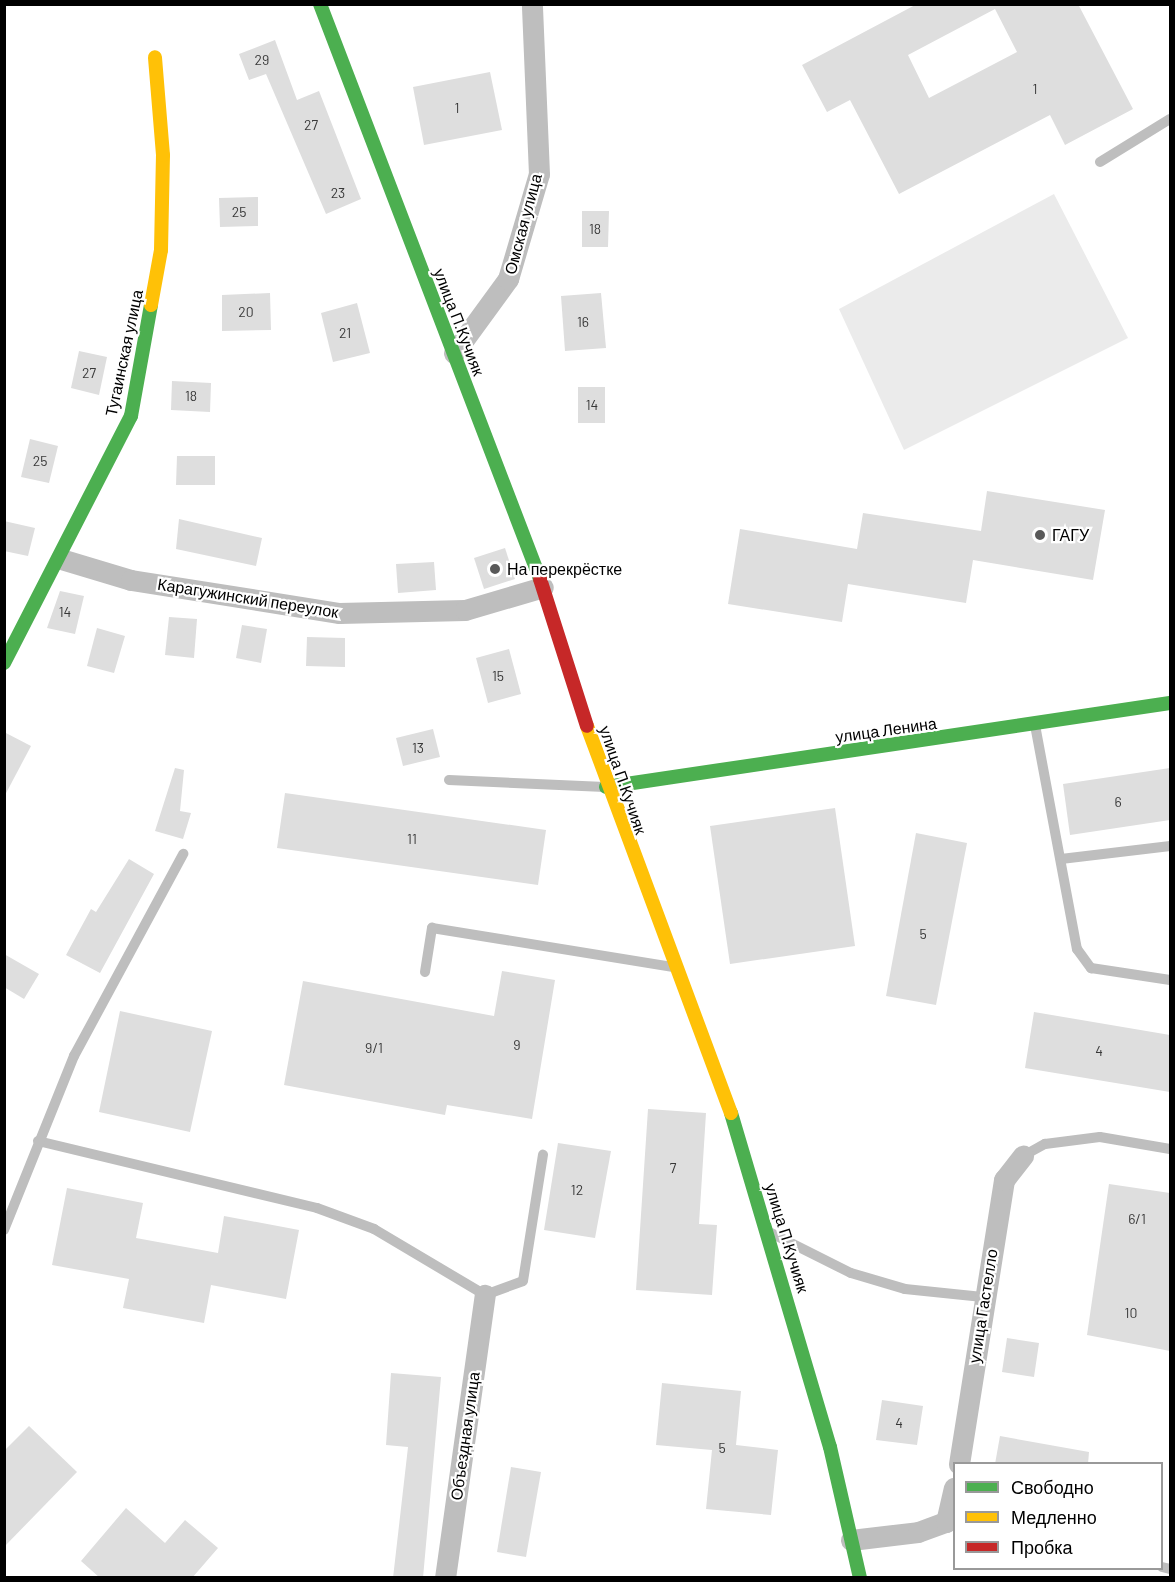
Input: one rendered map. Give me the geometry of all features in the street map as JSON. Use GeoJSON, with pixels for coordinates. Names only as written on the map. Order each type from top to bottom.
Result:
{"type":"FeatureCollection","features":[{"type":"Feature","properties":{"kind":"street","name":"улица П.Кучияк"},"geometry":{"type":"LineString","coordinates":[[320,4],[543,587],[606,787],[731,1113],[831,1447],[860,1578]]}},
{"type":"Feature","properties":{"kind":"street","name":"Омская улица"},"geometry":{"type":"LineString","coordinates":[[454,353],[508,279],[539,174],[532,4]]}},
{"type":"Feature","properties":{"kind":"street","name":"Тугаинская улица"},"geometry":{"type":"LineString","coordinates":[[4,663],[61,559],[131,416],[161,250],[163,155],[155,57]]}},
{"type":"Feature","properties":{"kind":"street","name":"Карагужинский переулок"},"geometry":{"type":"LineString","coordinates":[[61,559],[131,580],[339,613],[465,610],[543,587]]}},
{"type":"Feature","properties":{"kind":"street","name":"улица Ленина"},"geometry":{"type":"LineString","coordinates":[[606,787],[1170,703]]}},
{"type":"Feature","properties":{"kind":"street","name":"улица Гастелло"},"geometry":{"type":"LineString","coordinates":[[959,1462],[983,1297],[1004,1180],[1023,1156]]}},
{"type":"Feature","properties":{"kind":"street","name":"Объездная улица"},"geometry":{"type":"LineString","coordinates":[[445,1578],[485,1296]]}},
{"type":"Feature","properties":{"kind":"street"},"geometry":{"type":"LineString","coordinates":[[851,1540],[918,1532],[950,1523],[953,1497]]}},
{"type":"Feature","properties":{"kind":"lane"},"geometry":{"type":"LineString","coordinates":[[1100,162],[1170,119]]}},
{"type":"Feature","properties":{"kind":"lane"},"geometry":{"type":"LineString","coordinates":[[1035,724],[1077,950],[1091,968],[1170,980]]}},
{"type":"Feature","properties":{"kind":"lane"},"geometry":{"type":"LineString","coordinates":[[449,780],[606,787]]}},
{"type":"Feature","properties":{"kind":"lane"},"geometry":{"type":"LineString","coordinates":[[1061,859],[1170,846]]}},
{"type":"Feature","properties":{"kind":"lane"},"geometry":{"type":"LineString","coordinates":[[4,1230],[74,1056],[183,854]]}},
{"type":"Feature","properties":{"kind":"lane"},"geometry":{"type":"LineString","coordinates":[[425,972],[432,928],[675,968]]}},
{"type":"Feature","properties":{"kind":"lane"},"geometry":{"type":"LineString","coordinates":[[1023,1156],[1046,1144],[1100,1137],[1170,1149]]}},
{"type":"Feature","properties":{"kind":"lane"},"geometry":{"type":"LineString","coordinates":[[38,1141],[317,1208],[374,1229],[485,1296],[523,1281],[543,1155]]}},
{"type":"Feature","properties":{"kind":"lane"},"geometry":{"type":"LineString","coordinates":[[768,1232],[851,1273],[905,1289],[983,1297]]}},
{"type":"Feature","properties":{"kind":"shaded area"},"geometry":{"type":"Polygon","coordinates":[[[1054,194],[1128,338],[904,450],[839,309],[1054,194]]]}},
{"type":"Feature","properties":{"kind":"building"},"geometry":{"type":"Polygon","coordinates":[[[917,4],[1078,4],[1133,109],[1065,145],[1050,115],[899,194],[850,100],[827,112],[802,65],[917,4]],[[995,9],[908,55],[929,98],[1017,52],[995,9]]]}},
{"type":"Feature","properties":{"kind":"building"},"geometry":{"type":"Polygon","coordinates":[[[275,40],[297,100],[319,91],[361,199],[326,214],[266,74],[249,80],[239,54],[275,40]]]}},
{"type":"Feature","properties":{"kind":"building"},"geometry":{"type":"Polygon","coordinates":[[[490,72],[502,130],[424,145],[413,87],[490,72]]]}},
{"type":"Feature","properties":{"kind":"building"},"geometry":{"type":"Polygon","coordinates":[[[258,197],[258,226],[220,227],[219,198],[258,197]]]}},
{"type":"Feature","properties":{"kind":"building"},"geometry":{"type":"Polygon","coordinates":[[[582,211],[609,211],[608,247],[582,247],[582,211]]]}},
{"type":"Feature","properties":{"kind":"building"},"geometry":{"type":"Polygon","coordinates":[[[270,293],[271,330],[222,331],[222,295],[270,293]]]}},
{"type":"Feature","properties":{"kind":"building"},"geometry":{"type":"Polygon","coordinates":[[[601,293],[606,348],[565,351],[561,296],[601,293]]]}},
{"type":"Feature","properties":{"kind":"building"},"geometry":{"type":"Polygon","coordinates":[[[357,303],[370,353],[333,362],[321,313],[357,303]]]}},
{"type":"Feature","properties":{"kind":"building"},"geometry":{"type":"Polygon","coordinates":[[[79,351],[107,357],[99,395],[71,388],[79,351]]]}},
{"type":"Feature","properties":{"kind":"building"},"geometry":{"type":"Polygon","coordinates":[[[172,381],[211,383],[210,412],[171,410],[172,381]]]}},
{"type":"Feature","properties":{"kind":"building"},"geometry":{"type":"Polygon","coordinates":[[[578,387],[605,387],[605,423],[578,423],[578,387]]]}},
{"type":"Feature","properties":{"kind":"building"},"geometry":{"type":"Polygon","coordinates":[[[30,439],[58,446],[49,483],[21,477],[30,439]]]}},
{"type":"Feature","properties":{"kind":"building"},"geometry":{"type":"Polygon","coordinates":[[[177,456],[215,456],[215,485],[176,485],[177,456]]]}},
{"type":"Feature","properties":{"kind":"building"},"geometry":{"type":"Polygon","coordinates":[[[987,491],[1105,510],[1093,580],[973,560],[966,603],[848,584],[842,622],[728,604],[740,529],[857,549],[863,513],[981,531],[987,491]]]}},
{"type":"Feature","properties":{"kind":"building"},"geometry":{"type":"Polygon","coordinates":[[[179,519],[262,538],[256,566],[176,549],[179,519]]]}},
{"type":"Feature","properties":{"kind":"building"},"geometry":{"type":"Polygon","coordinates":[[[4,521],[35,528],[28,556],[4,551],[4,521]]]}},
{"type":"Feature","properties":{"kind":"building","name":"На перекрёстке"},"geometry":{"type":"Polygon","coordinates":[[[505,548],[515,579],[484,589],[474,558],[505,548]]]}},
{"type":"Feature","properties":{"kind":"building"},"geometry":{"type":"Polygon","coordinates":[[[434,562],[436,590],[398,593],[396,564],[434,562]]]}},
{"type":"Feature","properties":{"kind":"building"},"geometry":{"type":"Polygon","coordinates":[[[60,591],[84,596],[75,634],[47,628],[60,591]]]}},
{"type":"Feature","properties":{"kind":"building"},"geometry":{"type":"Polygon","coordinates":[[[169,617],[197,619],[194,658],[165,655],[169,617]]]}},
{"type":"Feature","properties":{"kind":"building"},"geometry":{"type":"Polygon","coordinates":[[[242,625],[267,629],[261,663],[236,658],[242,625]]]}},
{"type":"Feature","properties":{"kind":"building"},"geometry":{"type":"Polygon","coordinates":[[[97,628],[125,636],[114,673],[87,666],[97,628]]]}},
{"type":"Feature","properties":{"kind":"building"},"geometry":{"type":"Polygon","coordinates":[[[307,637],[345,638],[345,667],[306,666],[307,637]]]}},
{"type":"Feature","properties":{"kind":"building"},"geometry":{"type":"Polygon","coordinates":[[[509,649],[521,694],[488,703],[476,658],[509,649]]]}},
{"type":"Feature","properties":{"kind":"building"},"geometry":{"type":"Polygon","coordinates":[[[433,729],[440,757],[403,766],[396,738],[433,729]]]}},
{"type":"Feature","properties":{"kind":"building"},"geometry":{"type":"Polygon","coordinates":[[[4,732],[31,746],[4,797],[4,732]]]}},
{"type":"Feature","properties":{"kind":"building"},"geometry":{"type":"Polygon","coordinates":[[[175,768],[184,770],[180,811],[191,813],[183,839],[155,831],[175,768]]]}},
{"type":"Feature","properties":{"kind":"building"},"geometry":{"type":"Polygon","coordinates":[[[1170,768],[1170,820],[1070,835],[1063,784],[1170,768]]]}},
{"type":"Feature","properties":{"kind":"building"},"geometry":{"type":"Polygon","coordinates":[[[285,793],[546,830],[538,885],[277,848],[285,793]]]}},
{"type":"Feature","properties":{"kind":"building"},"geometry":{"type":"Polygon","coordinates":[[[835,808],[855,946],[730,964],[710,826],[835,808]]]}},
{"type":"Feature","properties":{"kind":"building"},"geometry":{"type":"Polygon","coordinates":[[[916,833],[967,843],[936,1005],[886,996],[916,833]]]}},
{"type":"Feature","properties":{"kind":"building"},"geometry":{"type":"Polygon","coordinates":[[[129,859],[154,874],[100,973],[66,955],[91,909],[96,912],[129,859]]]}},
{"type":"Feature","properties":{"kind":"building"},"geometry":{"type":"Polygon","coordinates":[[[4,954],[39,974],[24,999],[4,987],[4,954]]]}},
{"type":"Feature","properties":{"kind":"building"},"geometry":{"type":"Polygon","coordinates":[[[502,971],[555,980],[532,1119],[447,1105],[445,1115],[284,1085],[303,981],[494,1016],[502,971]]]}},
{"type":"Feature","properties":{"kind":"building"},"geometry":{"type":"Polygon","coordinates":[[[120,1011],[212,1031],[190,1132],[99,1112],[120,1011]]]}},
{"type":"Feature","properties":{"kind":"building"},"geometry":{"type":"Polygon","coordinates":[[[1034,1012],[1170,1035],[1170,1092],[1025,1068],[1034,1012]]]}},
{"type":"Feature","properties":{"kind":"building"},"geometry":{"type":"Polygon","coordinates":[[[648,1109],[706,1113],[699,1224],[717,1225],[712,1295],[636,1290],[648,1109]]]}},
{"type":"Feature","properties":{"kind":"building"},"geometry":{"type":"Polygon","coordinates":[[[558,1143],[611,1151],[595,1238],[544,1230],[558,1143]]]}},
{"type":"Feature","properties":{"kind":"building"},"geometry":{"type":"Polygon","coordinates":[[[1109,1184],[1170,1193],[1170,1351],[1087,1335],[1109,1184]]]}},
{"type":"Feature","properties":{"kind":"building"},"geometry":{"type":"Polygon","coordinates":[[[67,1188],[143,1203],[136,1238],[218,1253],[224,1216],[299,1230],[286,1299],[211,1285],[204,1323],[123,1308],[129,1279],[52,1265],[67,1188]]]}},
{"type":"Feature","properties":{"kind":"building"},"geometry":{"type":"Polygon","coordinates":[[[1007,1338],[1039,1343],[1034,1377],[1002,1372],[1007,1338]]]}},
{"type":"Feature","properties":{"kind":"building"},"geometry":{"type":"Polygon","coordinates":[[[391,1373],[441,1377],[423,1578],[393,1578],[408,1447],[386,1445],[391,1373]]]}},
{"type":"Feature","properties":{"kind":"building"},"geometry":{"type":"Polygon","coordinates":[[[662,1383],[741,1391],[736,1445],[778,1450],[771,1515],[706,1509],[712,1450],[656,1445],[662,1383]]]}},
{"type":"Feature","properties":{"kind":"building"},"geometry":{"type":"Polygon","coordinates":[[[882,1400],[923,1406],[917,1445],[876,1440],[882,1400]]]}},
{"type":"Feature","properties":{"kind":"building"},"geometry":{"type":"Polygon","coordinates":[[[29,1426],[77,1472],[4,1547],[4,1451],[29,1426]]]}},
{"type":"Feature","properties":{"kind":"building"},"geometry":{"type":"Polygon","coordinates":[[[1000,1436],[1089,1452],[1088,1462],[995,1462],[1000,1436]]]}},
{"type":"Feature","properties":{"kind":"building"},"geometry":{"type":"Polygon","coordinates":[[[511,1467],[541,1472],[526,1557],[497,1552],[511,1467]]]}},
{"type":"Feature","properties":{"kind":"building"},"geometry":{"type":"Polygon","coordinates":[[[126,1508],[165,1543],[185,1520],[218,1548],[192,1578],[100,1578],[81,1561],[126,1508]]]}},
{"type":"Feature","properties":{"kind":"traffic: fast"},"geometry":{"type":"LineString","coordinates":[[320,4],[540,579]]}},
{"type":"Feature","properties":{"kind":"traffic: fast"},"geometry":{"type":"LineString","coordinates":[[4,663],[131,416],[151,305]]}},
{"type":"Feature","properties":{"kind":"traffic: fast"},"geometry":{"type":"LineString","coordinates":[[606,787],[1170,703]]}},
{"type":"Feature","properties":{"kind":"traffic: fast"},"geometry":{"type":"LineString","coordinates":[[731,1113],[830,1447],[860,1578]]}},
{"type":"Feature","properties":{"kind":"traffic: slow"},"geometry":{"type":"LineString","coordinates":[[151,305],[161,250],[163,155],[155,57]]}},
{"type":"Feature","properties":{"kind":"traffic: slow"},"geometry":{"type":"LineString","coordinates":[[587,726],[731,1113]]}},
{"type":"Feature","properties":{"kind":"traffic: jam"},"geometry":{"type":"LineString","coordinates":[[540,579],[587,726]]}},
{"type":"Feature","properties":{"kind":"place","name":"ГАГУ"},"geometry":{"type":"Point","coordinates":[1040,535]}},
{"type":"Feature","properties":{"kind":"place","name":"На перекрёстке"},"geometry":{"type":"Point","coordinates":[495,569]}}]}
